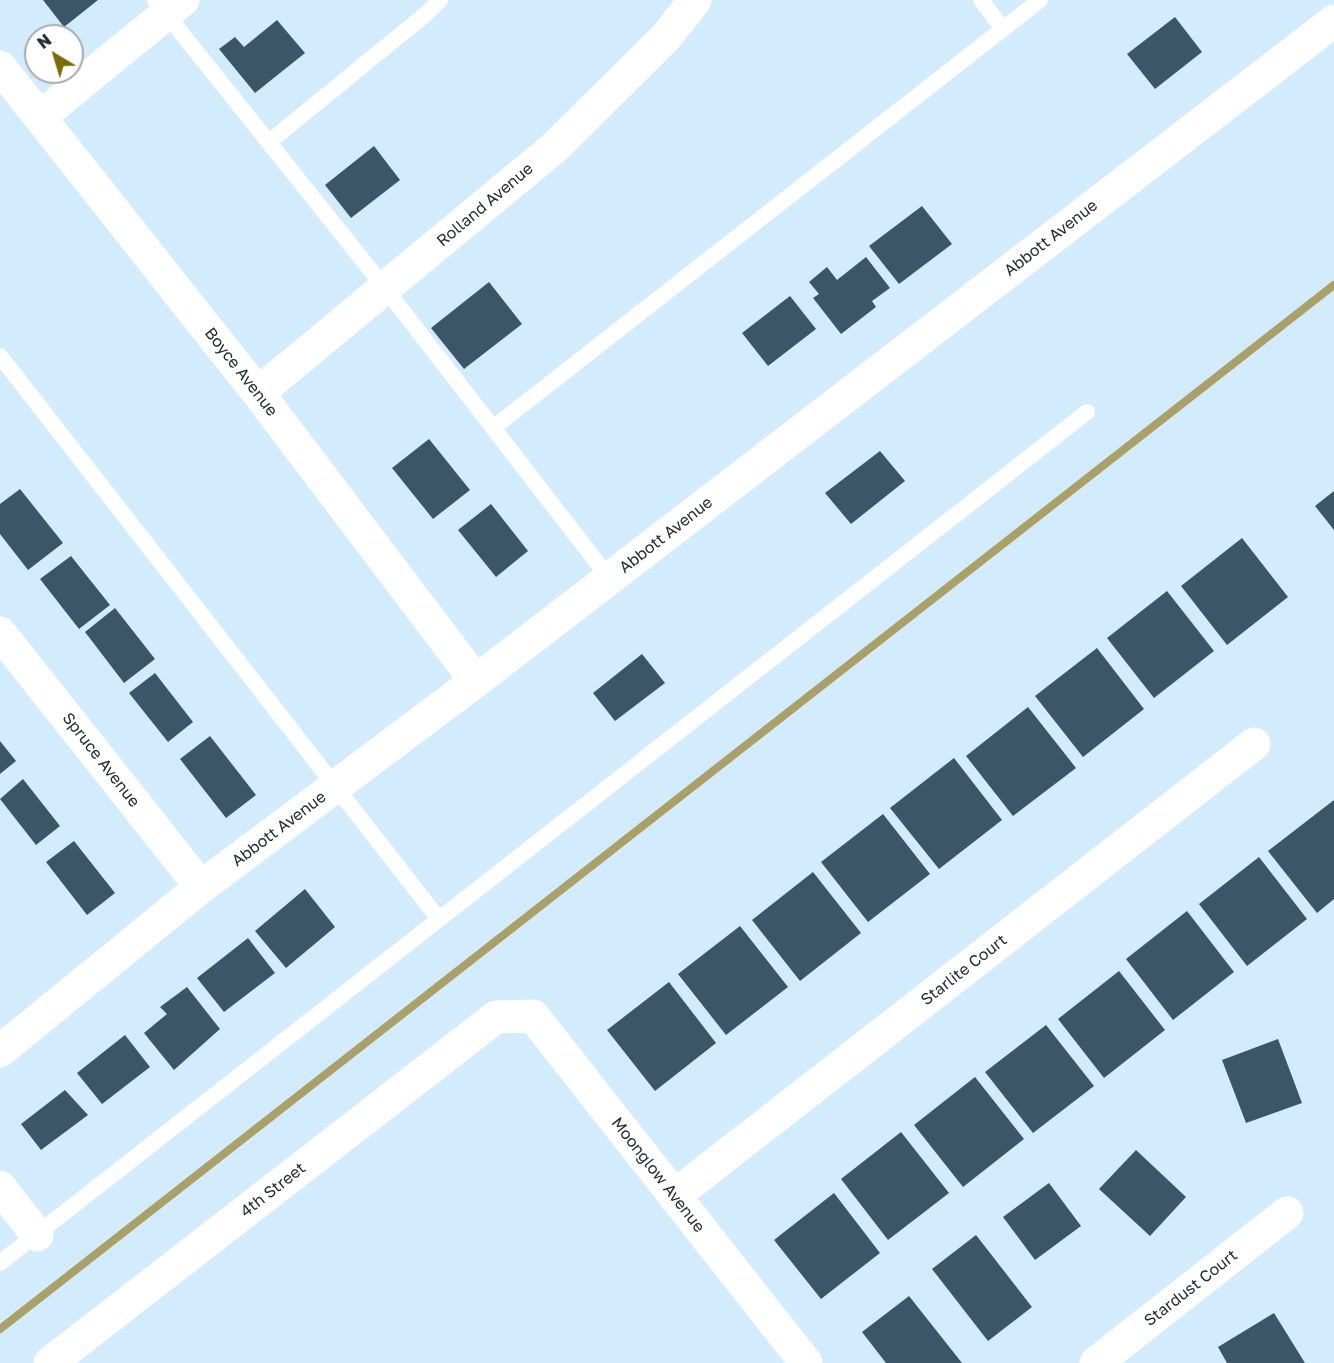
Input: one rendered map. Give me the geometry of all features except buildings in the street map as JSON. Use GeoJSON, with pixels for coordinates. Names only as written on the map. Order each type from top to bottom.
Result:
{"type":"FeatureCollection","features":[{"type":"Feature","properties":{"kind":"street","name":"Rolland Avenue"},"geometry":{"type":"LineString","coordinates":[[258,393],[555,147],[666,37],[695,0]]}},
{"type":"Feature","properties":{"kind":"street"},"geometry":{"type":"LineString","coordinates":[[40,117],[168,5]]}},
{"type":"Feature","properties":{"kind":"street","name":"Abbott Avenue"},"geometry":{"type":"LineString","coordinates":[[0,1051],[201,887],[476,681],[1334,21]]}},
{"type":"Feature","properties":{"kind":"street","name":"Boyce Avenue"},"geometry":{"type":"LineString","coordinates":[[0,67],[258,393],[476,681]]}},
{"type":"Feature","properties":{"kind":"street","name":"Spruce Avenue"},"geometry":{"type":"LineString","coordinates":[[0,633],[201,887]]}},
{"type":"Feature","properties":{"kind":"street","name":"Starlite Court"},"geometry":{"type":"LineString","coordinates":[[674,1196],[1254,744]]}},
{"type":"Feature","properties":{"kind":"street","name":"Moonglow Avenue"},"geometry":{"type":"LineString","coordinates":[[496,1017],[533,1016],[806,1363]]}},
{"type":"Feature","properties":{"kind":"street","name":"4th Street"},"geometry":{"type":"LineString","coordinates":[[50,1363],[496,1017]]}},
{"type":"Feature","properties":{"kind":"street"},"geometry":{"type":"LineString","coordinates":[[0,1187],[37,1235]]}},
{"type":"Feature","properties":{"kind":"street","name":"Stardust Court"},"geometry":{"type":"LineString","coordinates":[[1096,1363],[1287,1213]]}},
{"type":"Feature","properties":{"kind":"lane"},"geometry":{"type":"LineString","coordinates":[[269,142],[417,22],[440,0]]}},
{"type":"Feature","properties":{"kind":"lane"},"geometry":{"type":"LineString","coordinates":[[981,0],[1003,29]]}},
{"type":"Feature","properties":{"kind":"lane"},"geometry":{"type":"LineString","coordinates":[[494,428],[1040,0]]}},
{"type":"Feature","properties":{"kind":"lane"},"geometry":{"type":"LineString","coordinates":[[168,5],[269,142],[609,578]]}},
{"type":"Feature","properties":{"kind":"lane"},"geometry":{"type":"LineString","coordinates":[[0,356],[438,918]]}},
{"type":"Feature","properties":{"kind":"lane"},"geometry":{"type":"LineString","coordinates":[[0,1263],[1087,412]]}},
{"type":"Feature","properties":{"kind":"waterway"},"geometry":{"type":"LineString","coordinates":[[0,1329],[1334,285]]}}]}
